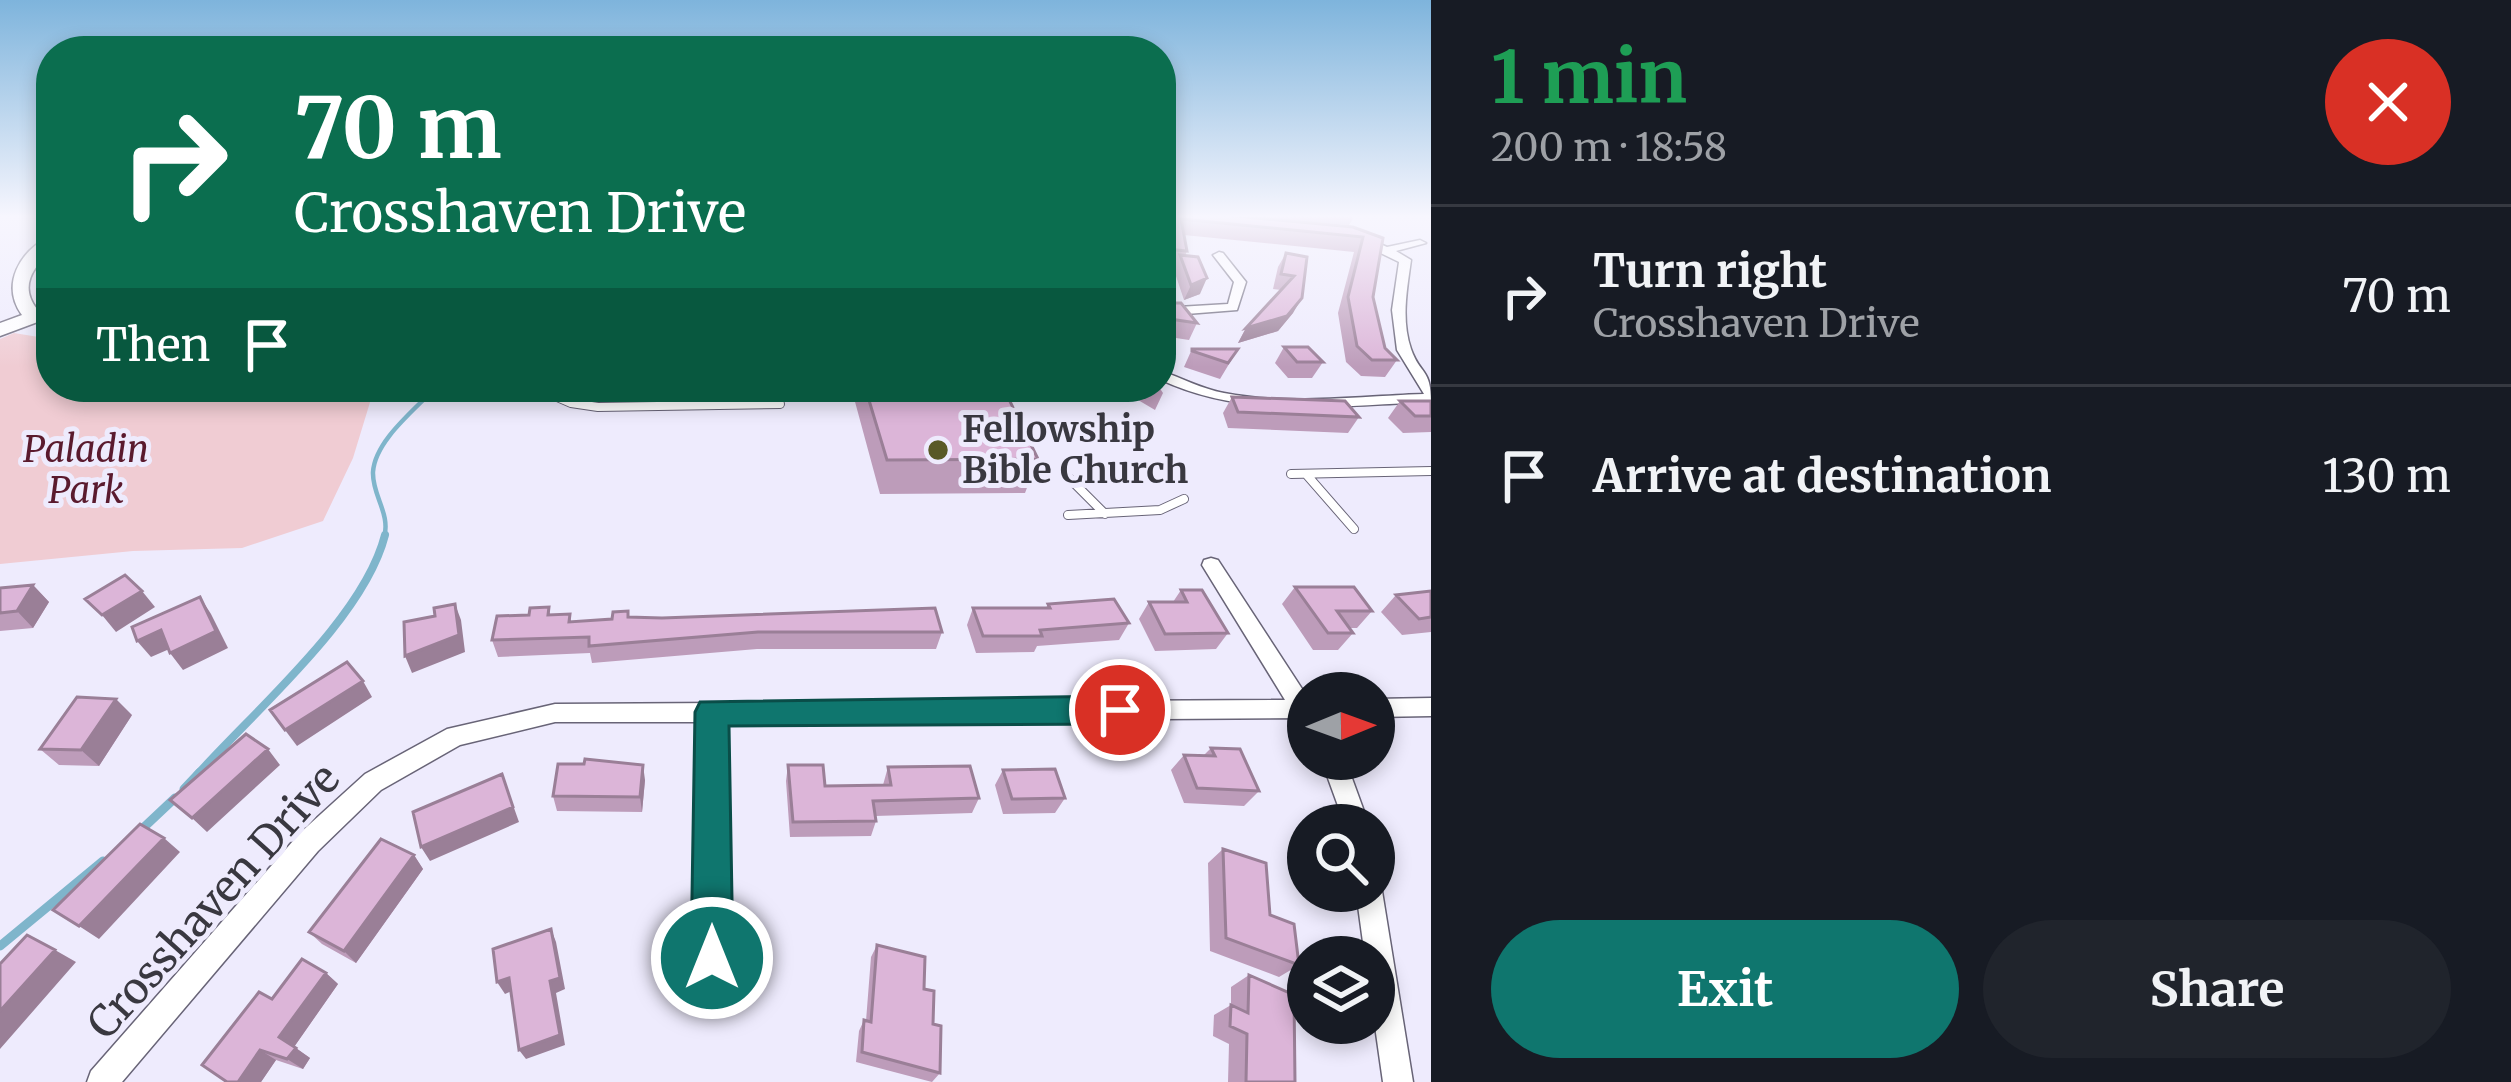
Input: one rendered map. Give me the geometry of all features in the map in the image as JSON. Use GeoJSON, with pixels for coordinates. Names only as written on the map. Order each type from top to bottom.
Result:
{"type":"FeatureCollection","features":[{"type":"Feature","properties":{"kind":"street"},"geometry":{"type":"LineString","coordinates":[[27,265],[16,289],[17,299],[36,312]]}},
{"type":"Feature","properties":{"kind":"street"},"geometry":{"type":"LineString","coordinates":[[1176,312],[1218,312],[1233,307],[1240,282],[1228,265]]}},
{"type":"Feature","properties":{"kind":"street"},"geometry":{"type":"LineString","coordinates":[[1176,384],[1230,399],[1431,395],[1404,350],[1397,310],[1406,265]]}},
{"type":"Feature","properties":{"kind":"street"},"geometry":{"type":"LineString","coordinates":[[0,330],[36,320]]}},
{"type":"Feature","properties":{"kind":"street"},"geometry":{"type":"LineString","coordinates":[[1211,565],[1287,683]]}},
{"type":"Feature","properties":{"kind":"street"},"geometry":{"type":"LineString","coordinates":[[1395,708],[1431,707]]}},
{"type":"Feature","properties":{"kind":"street"},"geometry":{"type":"LineString","coordinates":[[712,712],[712,958]]}},
{"type":"Feature","properties":{"kind":"street","name":"Crosshaven Drive"},"geometry":{"type":"LineString","coordinates":[[102,1082],[308,842],[373,782],[414,756],[497,722],[555,713],[1287,712]]}},
{"type":"Feature","properties":{"kind":"street"},"geometry":{"type":"LineString","coordinates":[[1372,912],[1398,1082]]}},
{"type":"Feature","properties":{"kind":"lane"},"geometry":{"type":"LineString","coordinates":[[569,402],[598,407],[780,404]]}},
{"type":"Feature","properties":{"kind":"lane"},"geometry":{"type":"LineString","coordinates":[[1291,474],[1431,471]]}},
{"type":"Feature","properties":{"kind":"lane"},"geometry":{"type":"LineString","coordinates":[[1065,474],[1105,514]]}},
{"type":"Feature","properties":{"kind":"lane"},"geometry":{"type":"LineString","coordinates":[[1306,474],[1354,530]]}},
{"type":"Feature","properties":{"kind":"lane"},"geometry":{"type":"LineString","coordinates":[[1068,514],[1160,511],[1184,499]]}},
{"type":"Feature","properties":{"kind":"green space","name":"Paladin Park"},"geometry":{"type":"Polygon","coordinates":[[[14,333],[36,337],[36,402],[370,402],[353,458],[323,521],[242,548],[133,551],[0,564],[0,339],[14,333]]]}},
{"type":"Feature","properties":{"kind":"building"},"geometry":{"type":"Polygon","coordinates":[[[1184,265],[1202,265],[1207,278],[1191,285],[1184,265]]]}},
{"type":"Feature","properties":{"kind":"building"},"geometry":{"type":"Polygon","coordinates":[[[1283,265],[1306,265],[1302,298],[1287,316],[1246,328],[1294,276],[1281,274],[1283,265]]]}},
{"type":"Feature","properties":{"kind":"building"},"geometry":{"type":"Polygon","coordinates":[[[1356,265],[1378,265],[1373,297],[1385,348],[1397,360],[1372,360],[1357,346],[1348,297],[1356,265]]]}},
{"type":"Feature","properties":{"kind":"building"},"geometry":{"type":"Polygon","coordinates":[[[1176,303],[1181,303],[1197,323],[1176,320],[1176,303]]]}},
{"type":"Feature","properties":{"kind":"building"},"geometry":{"type":"Polygon","coordinates":[[[1284,347],[1308,347],[1323,362],[1297,362],[1284,347]]]}},
{"type":"Feature","properties":{"kind":"building"},"geometry":{"type":"Polygon","coordinates":[[[1192,349],[1238,349],[1228,363],[1192,349]]]}},
{"type":"Feature","properties":{"kind":"building"},"geometry":{"type":"Polygon","coordinates":[[[1232,397],[1345,401],[1359,417],[1238,412],[1232,397]]]}},
{"type":"Feature","properties":{"kind":"building"},"geometry":{"type":"Polygon","coordinates":[[[1400,401],[1431,401],[1431,416],[1415,416],[1400,401]]]}},
{"type":"Feature","properties":{"kind":"building"},"geometry":{"type":"Polygon","coordinates":[[[870,402],[1010,402],[1038,459],[887,460],[870,402]]]}},
{"type":"Feature","properties":{"kind":"building"},"geometry":{"type":"Polygon","coordinates":[[[125,575],[142,591],[102,615],[85,599],[125,575]]]}},
{"type":"Feature","properties":{"kind":"building"},"geometry":{"type":"Polygon","coordinates":[[[33,585],[17,611],[0,613],[0,588],[33,585]]]}},
{"type":"Feature","properties":{"kind":"building"},"geometry":{"type":"Polygon","coordinates":[[[1295,587],[1354,587],[1372,611],[1337,611],[1353,633],[1328,633],[1295,587]]]}},
{"type":"Feature","properties":{"kind":"building"},"geometry":{"type":"Polygon","coordinates":[[[1181,590],[1202,590],[1228,633],[1165,634],[1149,602],[1187,602],[1181,590]]]}},
{"type":"Feature","properties":{"kind":"building"},"geometry":{"type":"Polygon","coordinates":[[[1431,591],[1431,617],[1419,619],[1396,595],[1431,591]]]}},
{"type":"Feature","properties":{"kind":"building"},"geometry":{"type":"Polygon","coordinates":[[[200,597],[216,631],[170,653],[161,630],[137,641],[132,627],[200,597]]]}},
{"type":"Feature","properties":{"kind":"building"},"geometry":{"type":"Polygon","coordinates":[[[1114,599],[1129,623],[1040,630],[1042,636],[983,636],[973,608],[1050,608],[1048,604],[1114,599]]]}},
{"type":"Feature","properties":{"kind":"building"},"geometry":{"type":"Polygon","coordinates":[[[455,604],[459,635],[405,656],[404,622],[435,616],[434,608],[455,604]]]}},
{"type":"Feature","properties":{"kind":"building"},"geometry":{"type":"Polygon","coordinates":[[[549,607],[548,615],[570,614],[569,622],[612,619],[613,612],[628,611],[628,617],[662,618],[935,608],[942,632],[758,632],[589,646],[589,637],[492,640],[497,616],[529,615],[530,608],[549,607]]]}},
{"type":"Feature","properties":{"kind":"building"},"geometry":{"type":"Polygon","coordinates":[[[347,662],[363,681],[285,730],[270,710],[347,662]]]}},
{"type":"Feature","properties":{"kind":"building"},"geometry":{"type":"Polygon","coordinates":[[[77,697],[116,699],[81,750],[40,749],[77,697]]]}},
{"type":"Feature","properties":{"kind":"building"},"geometry":{"type":"Polygon","coordinates":[[[246,734],[268,749],[192,818],[170,800],[246,734]]]}},
{"type":"Feature","properties":{"kind":"building"},"geometry":{"type":"Polygon","coordinates":[[[1211,748],[1240,749],[1259,791],[1197,788],[1184,755],[1215,756],[1211,748]]]}},
{"type":"Feature","properties":{"kind":"building"},"geometry":{"type":"Polygon","coordinates":[[[585,759],[643,765],[640,797],[553,796],[558,764],[584,764],[585,759]]]}},
{"type":"Feature","properties":{"kind":"building"},"geometry":{"type":"Polygon","coordinates":[[[788,765],[823,765],[825,786],[891,785],[888,767],[970,766],[979,798],[873,801],[876,821],[793,822],[788,765]]]}},
{"type":"Feature","properties":{"kind":"building"},"geometry":{"type":"Polygon","coordinates":[[[1055,769],[1065,798],[1012,799],[1003,770],[1055,769]]]}},
{"type":"Feature","properties":{"kind":"building"},"geometry":{"type":"Polygon","coordinates":[[[502,774],[513,807],[421,847],[413,812],[502,774]]]}},
{"type":"Feature","properties":{"kind":"building"},"geometry":{"type":"Polygon","coordinates":[[[140,824],[164,838],[79,926],[53,910],[140,824]]]}},
{"type":"Feature","properties":{"kind":"building"},"geometry":{"type":"Polygon","coordinates":[[[381,839],[414,855],[344,951],[309,932],[381,839]]]}},
{"type":"Feature","properties":{"kind":"building"},"geometry":{"type":"Polygon","coordinates":[[[1223,849],[1266,863],[1270,915],[1294,924],[1295,936],[1287,936],[1287,961],[1226,938],[1223,849]]]}},
{"type":"Feature","properties":{"kind":"building"},"geometry":{"type":"Polygon","coordinates":[[[551,929],[560,978],[550,981],[560,1035],[519,1050],[509,978],[497,982],[493,949],[551,929]]]}},
{"type":"Feature","properties":{"kind":"building"},"geometry":{"type":"Polygon","coordinates":[[[27,935],[55,950],[0,1011],[0,964],[27,935]]]}},
{"type":"Feature","properties":{"kind":"building"},"geometry":{"type":"Polygon","coordinates":[[[877,945],[925,957],[924,989],[934,991],[933,1024],[941,1026],[940,1073],[862,1052],[864,1020],[871,1022],[877,945]]]}},
{"type":"Feature","properties":{"kind":"building"},"geometry":{"type":"Polygon","coordinates":[[[302,959],[326,973],[279,1037],[296,1048],[287,1059],[260,1050],[238,1082],[227,1082],[202,1065],[259,992],[272,999],[302,959]]]}},
{"type":"Feature","properties":{"kind":"building"},"geometry":{"type":"Polygon","coordinates":[[[1249,975],[1287,992],[1287,1044],[1295,1044],[1295,1082],[1246,1082],[1247,1034],[1230,1026],[1231,1005],[1248,1013],[1249,975]]]}},
{"type":"Feature","properties":{"kind":"waterway"},"geometry":{"type":"LineString","coordinates":[[384,537],[385,521],[373,481],[375,460],[421,402]]}},
{"type":"Feature","properties":{"kind":"waterway"},"geometry":{"type":"LineString","coordinates":[[197,775],[332,630],[373,566],[384,537]]}},
{"type":"Feature","properties":{"kind":"waterway"},"geometry":{"type":"LineString","coordinates":[[184,789],[200,772]]}},
{"type":"Feature","properties":{"kind":"waterway"},"geometry":{"type":"LineString","coordinates":[[141,830],[175,798]]}},
{"type":"Feature","properties":{"kind":"waterway"},"geometry":{"type":"LineString","coordinates":[[0,946],[103,861]]}},
{"type":"Feature","properties":{"kind":"place","name":"Fellowship Bible Church"},"geometry":{"type":"Point","coordinates":[938,450]}},
{"type":"Feature","properties":{"kind":"route"},"geometry":{"type":"LineString","coordinates":[[712,958],[712,712],[1120,710]]}}]}
